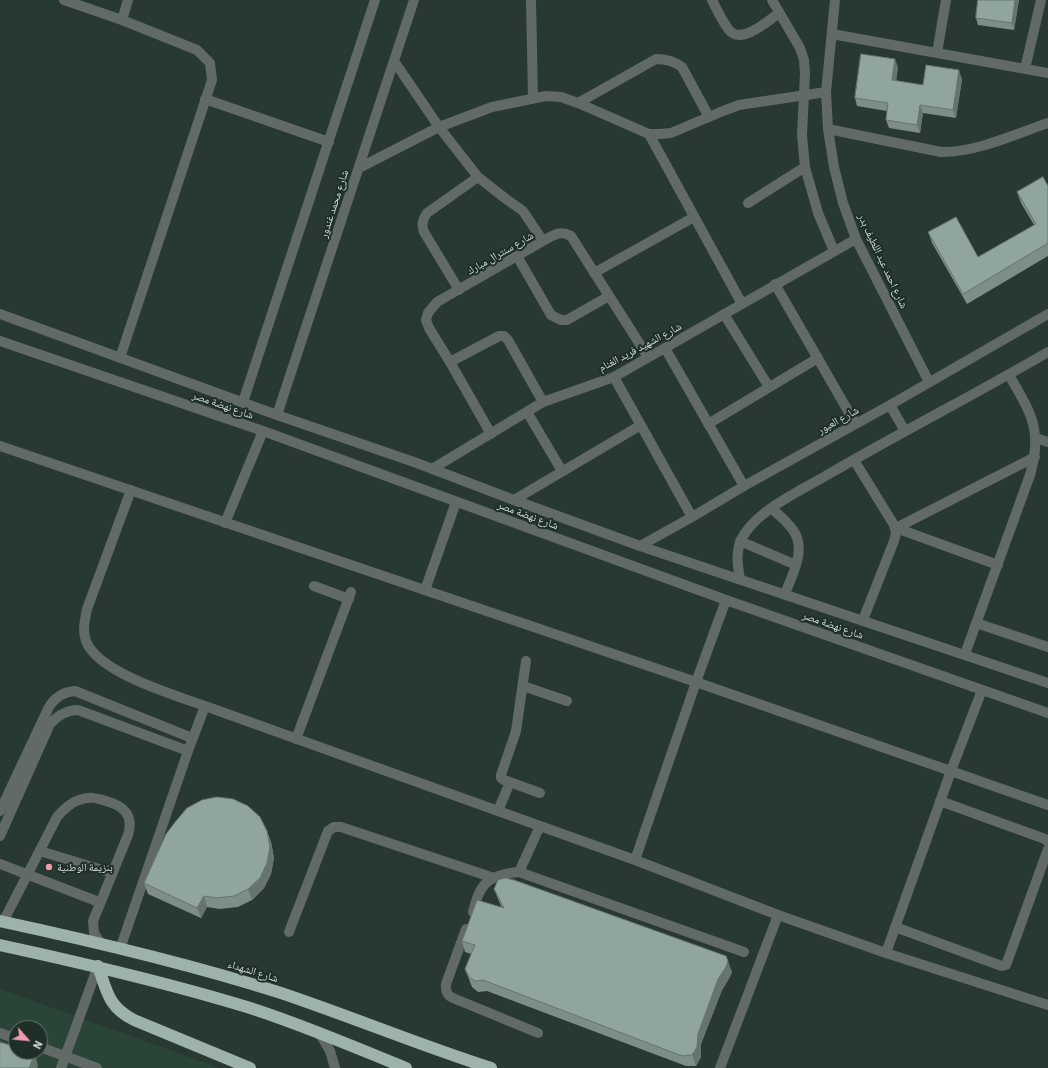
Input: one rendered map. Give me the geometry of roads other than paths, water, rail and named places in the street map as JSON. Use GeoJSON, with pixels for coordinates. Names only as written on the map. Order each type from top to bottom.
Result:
{"type":"FeatureCollection","features":[{"type":"Feature","properties":{"kind":"highway","name":"شارع الشهداء"},"geometry":{"type":"LineString","coordinates":[[2,921],[120,948],[202,970],[278,993],[491,1068]]}},
{"type":"Feature","properties":{"kind":"highway"},"geometry":{"type":"LineString","coordinates":[[0,945],[98,966],[247,1007],[406,1068]]}},
{"type":"Feature","properties":{"kind":"highway"},"geometry":{"type":"LineString","coordinates":[[98,966],[110,1000],[121,1012],[127,1016],[250,1068]]}},
{"type":"Feature","properties":{"kind":"street"},"geometry":{"type":"LineString","coordinates":[[64,0],[122,20],[197,50],[210,63],[212,80],[120,358]]}},
{"type":"Feature","properties":{"kind":"street"},"geometry":{"type":"LineString","coordinates":[[122,20],[128,0]]}},
{"type":"Feature","properties":{"kind":"street"},"geometry":{"type":"LineString","coordinates":[[243,402],[376,0]]}},
{"type":"Feature","properties":{"kind":"street","name":"شارع محمد غندور"},"geometry":{"type":"LineString","coordinates":[[277,415],[414,0]]}},
{"type":"Feature","properties":{"kind":"street"},"geometry":{"type":"LineString","coordinates":[[531,0],[532,98]]}},
{"type":"Feature","properties":{"kind":"street"},"geometry":{"type":"LineString","coordinates":[[712,0],[729,31],[735,35],[749,33],[779,13]]}},
{"type":"Feature","properties":{"kind":"street"},"geometry":{"type":"LineString","coordinates":[[772,0],[800,48],[804,60],[805,73],[802,135],[805,167],[818,213],[834,251]]}},
{"type":"Feature","properties":{"kind":"street","name":"شارع احمد عبد اللطيف بدر"},"geometry":{"type":"LineString","coordinates":[[835,0],[826,92],[828,129],[834,167],[843,203],[856,238],[929,382]]}},
{"type":"Feature","properties":{"kind":"street"},"geometry":{"type":"LineString","coordinates":[[937,53],[946,0]]}},
{"type":"Feature","properties":{"kind":"street"},"geometry":{"type":"LineString","coordinates":[[1025,68],[1041,0]]}},
{"type":"Feature","properties":{"kind":"street"},"geometry":{"type":"LineString","coordinates":[[832,34],[1048,73]]}},
{"type":"Feature","properties":{"kind":"street"},"geometry":{"type":"LineString","coordinates":[[578,103],[656,59],[666,59],[682,67],[709,117]]}},
{"type":"Feature","properties":{"kind":"street","name":"شارع سنترال مبارك"},"geometry":{"type":"LineString","coordinates":[[394,61],[440,127],[478,177],[523,211],[543,241],[437,302],[428,313],[426,320],[429,328],[491,434]]}},
{"type":"Feature","properties":{"kind":"street"},"geometry":{"type":"LineString","coordinates":[[359,168],[440,127],[492,107],[532,98],[546,96],[560,97],[578,103],[649,134],[660,134],[671,133],[739,105],[826,92]]}},
{"type":"Feature","properties":{"kind":"street"},"geometry":{"type":"LineString","coordinates":[[205,99],[328,142]]}},
{"type":"Feature","properties":{"kind":"street"},"geometry":{"type":"LineString","coordinates":[[828,129],[940,152],[953,152],[968,150],[1048,123]]}},
{"type":"Feature","properties":{"kind":"street"},"geometry":{"type":"LineString","coordinates":[[649,134],[742,304]]}},
{"type":"Feature","properties":{"kind":"street"},"geometry":{"type":"LineString","coordinates":[[748,203],[805,167]]}},
{"type":"Feature","properties":{"kind":"street"},"geometry":{"type":"LineString","coordinates":[[459,290],[424,232],[422,223],[427,213],[478,177]]}},
{"type":"Feature","properties":{"kind":"street"},"geometry":{"type":"LineString","coordinates":[[594,273],[694,217]]}},
{"type":"Feature","properties":{"kind":"street"},"geometry":{"type":"LineString","coordinates":[[543,241],[558,233],[566,233],[571,236],[648,357]]}},
{"type":"Feature","properties":{"kind":"street","name":"شارع الشهيد فريد الغنام"},"geometry":{"type":"LineString","coordinates":[[432,469],[543,402],[614,377],[856,238]]}},
{"type":"Feature","properties":{"kind":"street"},"geometry":{"type":"LineString","coordinates":[[517,256],[551,314],[556,318],[567,320],[609,296]]}},
{"type":"Feature","properties":{"kind":"street"},"geometry":{"type":"LineString","coordinates":[[776,284],[855,424]]}},
{"type":"Feature","properties":{"kind":"street","name":"شارع نهضة مصر"},"geometry":{"type":"LineString","coordinates":[[0,314],[277,415],[432,469],[640,546],[1048,683]]}},
{"type":"Feature","properties":{"kind":"street"},"geometry":{"type":"LineString","coordinates":[[724,314],[769,387]]}},
{"type":"Feature","properties":{"kind":"street","name":"شارع العبور"},"geometry":{"type":"LineString","coordinates":[[640,546],[744,486],[890,406],[1048,314]]}},
{"type":"Feature","properties":{"kind":"street"},"geometry":{"type":"LineString","coordinates":[[450,362],[500,336],[504,336],[508,340],[543,402]]}},
{"type":"Feature","properties":{"kind":"street","name":"شارع نهضة مصر"},"geometry":{"type":"LineString","coordinates":[[1,343],[262,431],[726,600],[1048,713]]}},
{"type":"Feature","properties":{"kind":"street"},"geometry":{"type":"LineString","coordinates":[[665,348],[744,486]]}},
{"type":"Feature","properties":{"kind":"street"},"geometry":{"type":"LineString","coordinates":[[740,579],[737,553],[740,541],[746,532],[772,508],[905,430],[1048,352]]}},
{"type":"Feature","properties":{"kind":"street"},"geometry":{"type":"LineString","coordinates":[[708,424],[818,358]]}},
{"type":"Feature","properties":{"kind":"street"},"geometry":{"type":"LineString","coordinates":[[965,654],[1030,475],[1035,456],[1036,438],[1032,418],[1009,374]]}},
{"type":"Feature","properties":{"kind":"street"},"geometry":{"type":"LineString","coordinates":[[614,377],[692,517]]}},
{"type":"Feature","properties":{"kind":"street"},"geometry":{"type":"LineString","coordinates":[[890,406],[905,430]]}},
{"type":"Feature","properties":{"kind":"street"},"geometry":{"type":"LineString","coordinates":[[527,412],[562,471]]}},
{"type":"Feature","properties":{"kind":"street"},"geometry":{"type":"LineString","coordinates":[[514,500],[641,425]]}},
{"type":"Feature","properties":{"kind":"street"},"geometry":{"type":"LineString","coordinates":[[225,523],[262,431]]}},
{"type":"Feature","properties":{"kind":"street"},"geometry":{"type":"LineString","coordinates":[[1036,438],[1048,442]]}},
{"type":"Feature","properties":{"kind":"street"},"geometry":{"type":"LineString","coordinates":[[0,446],[696,682],[1048,805]]}},
{"type":"Feature","properties":{"kind":"street"},"geometry":{"type":"LineString","coordinates":[[896,528],[1035,456]]}},
{"type":"Feature","properties":{"kind":"street"},"geometry":{"type":"LineString","coordinates":[[854,460],[896,528],[998,565]]}},
{"type":"Feature","properties":{"kind":"street"},"geometry":{"type":"LineString","coordinates":[[131,490],[87,608],[83,628],[87,643],[99,659],[116,670],[136,681],[635,860],[778,915],[1048,1005]]}},
{"type":"Feature","properties":{"kind":"street"},"geometry":{"type":"LineString","coordinates":[[425,590],[456,502]]}},
{"type":"Feature","properties":{"kind":"street"},"geometry":{"type":"LineString","coordinates":[[772,508],[789,524],[798,539],[799,548],[796,566],[785,594]]}},
{"type":"Feature","properties":{"kind":"street"},"geometry":{"type":"LineString","coordinates":[[863,620],[894,541],[896,528]]}},
{"type":"Feature","properties":{"kind":"street"},"geometry":{"type":"LineString","coordinates":[[740,541],[796,566]]}},
{"type":"Feature","properties":{"kind":"street"},"geometry":{"type":"LineString","coordinates":[[296,739],[350,595],[314,586]]}},
{"type":"Feature","properties":{"kind":"street"},"geometry":{"type":"LineString","coordinates":[[635,860],[696,682],[726,600]]}},
{"type":"Feature","properties":{"kind":"street"},"geometry":{"type":"LineString","coordinates":[[976,623],[1048,647]]}},
{"type":"Feature","properties":{"kind":"street"},"geometry":{"type":"LineString","coordinates":[[526,661],[516,731],[501,775],[502,779],[540,793]]}},
{"type":"Feature","properties":{"kind":"street"},"geometry":{"type":"LineString","coordinates":[[523,686],[567,701]]}},
{"type":"Feature","properties":{"kind":"street"},"geometry":{"type":"LineString","coordinates":[[886,952],[940,801],[982,690]]}},
{"type":"Feature","properties":{"kind":"street"},"geometry":{"type":"LineString","coordinates":[[0,811],[53,701],[58,696],[69,691],[75,691],[192,738]]}},
{"type":"Feature","properties":{"kind":"street"},"geometry":{"type":"LineString","coordinates":[[86,712],[91,698]]}},
{"type":"Feature","properties":{"kind":"street"},"geometry":{"type":"LineString","coordinates":[[120,948],[204,706]]}},
{"type":"Feature","properties":{"kind":"street"},"geometry":{"type":"LineString","coordinates":[[0,836],[50,724],[62,713],[70,710],[86,712],[188,751]]}},
{"type":"Feature","properties":{"kind":"street"},"geometry":{"type":"LineString","coordinates":[[498,811],[510,782]]}},
{"type":"Feature","properties":{"kind":"street"},"geometry":{"type":"LineString","coordinates":[[2,921],[57,817],[63,810],[80,799],[94,798],[121,806],[128,816],[130,828],[99,902],[93,921],[92,927],[94,933],[101,944]]}},
{"type":"Feature","properties":{"kind":"street"},"geometry":{"type":"LineString","coordinates":[[940,801],[1048,842]]}},
{"type":"Feature","properties":{"kind":"street"},"geometry":{"type":"LineString","coordinates":[[289,932],[328,831],[334,826],[341,827],[494,878]]}},
{"type":"Feature","properties":{"kind":"street"},"geometry":{"type":"LineString","coordinates":[[519,872],[540,826]]}},
{"type":"Feature","properties":{"kind":"street"},"geometry":{"type":"LineString","coordinates":[[896,927],[999,965],[1006,965],[1048,849]]}},
{"type":"Feature","properties":{"kind":"street"},"geometry":{"type":"LineString","coordinates":[[40,851],[112,873]]}},
{"type":"Feature","properties":{"kind":"street"},"geometry":{"type":"LineString","coordinates":[[0,864],[99,902]]}},
{"type":"Feature","properties":{"kind":"street"},"geometry":{"type":"LineString","coordinates":[[538,1033],[453,998],[446,992],[446,984],[482,888],[494,878],[519,872],[744,952]]}},
{"type":"Feature","properties":{"kind":"street"},"geometry":{"type":"LineString","coordinates":[[720,1068],[778,915]]}},
{"type":"Feature","properties":{"kind":"street"},"geometry":{"type":"LineString","coordinates":[[61,1068],[98,966]]}},
{"type":"Feature","properties":{"kind":"street"},"geometry":{"type":"LineString","coordinates":[[320,1034],[330,1051],[335,1068]]}},
{"type":"Feature","properties":{"kind":"street"},"geometry":{"type":"LineString","coordinates":[[48,1050],[98,1068]]}},
{"type":"Feature","properties":{"kind":"place","name":"بنزيمة الوطنية"},"geometry":{"type":"Point","coordinates":[49,867]}}]}
